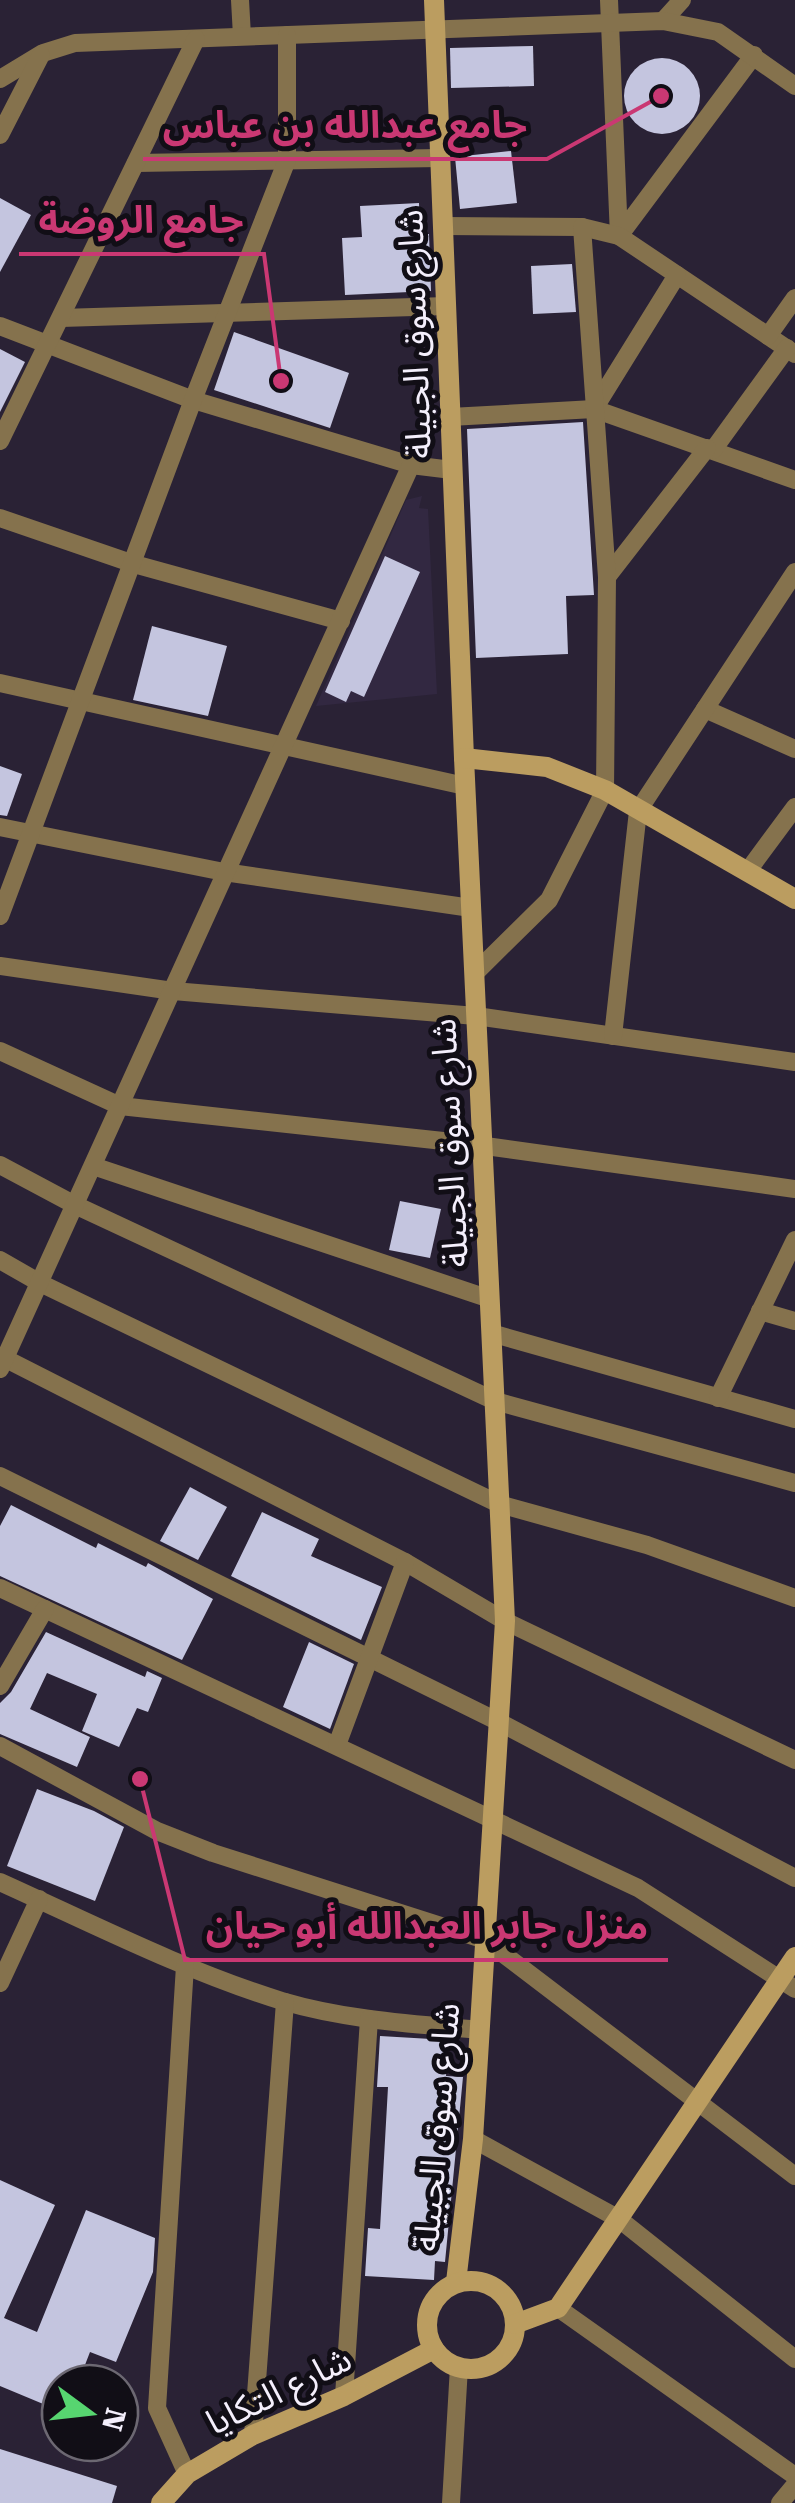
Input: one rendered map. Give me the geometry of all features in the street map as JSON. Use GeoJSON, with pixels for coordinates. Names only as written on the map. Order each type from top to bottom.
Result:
{"type":"FeatureCollection","features":[{"type":"Feature","properties":{"kind":"street"},"geometry":{"type":"LineString","coordinates":[[240,0],[242,36]]}},
{"type":"Feature","properties":{"kind":"street","name":"شارع سوق الجبيلة"},"geometry":{"type":"LineString","coordinates":[[434,0],[465,786],[505,1620],[473,2139],[456,2282]]}},
{"type":"Feature","properties":{"kind":"street"},"geometry":{"type":"LineString","coordinates":[[609,0],[619,236]]}},
{"type":"Feature","properties":{"kind":"street"},"geometry":{"type":"LineString","coordinates":[[663,21],[682,0]]}},
{"type":"Feature","properties":{"kind":"street"},"geometry":{"type":"LineString","coordinates":[[0,80],[42,53],[75,43],[663,21],[718,32],[795,86]]}},
{"type":"Feature","properties":{"kind":"street"},"geometry":{"type":"LineString","coordinates":[[0,916],[287,160],[287,35]]}},
{"type":"Feature","properties":{"kind":"street"},"geometry":{"type":"LineString","coordinates":[[0,442],[196,39]]}},
{"type":"Feature","properties":{"kind":"street"},"geometry":{"type":"LineString","coordinates":[[0,135],[42,53]]}},
{"type":"Feature","properties":{"kind":"street"},"geometry":{"type":"LineString","coordinates":[[619,236],[754,55]]}},
{"type":"Feature","properties":{"kind":"street"},"geometry":{"type":"LineString","coordinates":[[136,163],[440,158]]}},
{"type":"Feature","properties":{"kind":"street"},"geometry":{"type":"LineString","coordinates":[[444,226],[582,227],[619,236],[791,351],[607,577]]}},
{"type":"Feature","properties":{"kind":"street"},"geometry":{"type":"LineString","coordinates":[[474,974],[549,900],[605,790],[607,577],[582,227]]}},
{"type":"Feature","properties":{"kind":"street"},"geometry":{"type":"LineString","coordinates":[[594,408],[677,275]]}},
{"type":"Feature","properties":{"kind":"street"},"geometry":{"type":"LineString","coordinates":[[768,336],[795,298]]}},
{"type":"Feature","properties":{"kind":"street"},"geometry":{"type":"LineString","coordinates":[[61,318],[446,306]]}},
{"type":"Feature","properties":{"kind":"street"},"geometry":{"type":"LineString","coordinates":[[0,326],[193,400],[412,465],[452,470]]}},
{"type":"Feature","properties":{"kind":"street"},"geometry":{"type":"LineString","coordinates":[[450,417],[594,408],[795,480]]}},
{"type":"Feature","properties":{"kind":"street"},"geometry":{"type":"LineString","coordinates":[[412,465],[2,1361],[406,1562],[505,1620],[795,1760]]}},
{"type":"Feature","properties":{"kind":"street"},"geometry":{"type":"LineString","coordinates":[[0,518],[134,564],[341,622]]}},
{"type":"Feature","properties":{"kind":"street"},"geometry":{"type":"LineString","coordinates":[[613,1036],[638,811],[795,572]]}},
{"type":"Feature","properties":{"kind":"street"},"geometry":{"type":"LineString","coordinates":[[0,682],[465,786]]}},
{"type":"Feature","properties":{"kind":"street"},"geometry":{"type":"LineString","coordinates":[[705,709],[795,749]]}},
{"type":"Feature","properties":{"kind":"street"},"geometry":{"type":"LineString","coordinates":[[464,758],[547,767],[605,790],[795,899]]}},
{"type":"Feature","properties":{"kind":"street"},"geometry":{"type":"LineString","coordinates":[[747,872],[795,807]]}},
{"type":"Feature","properties":{"kind":"street"},"geometry":{"type":"LineString","coordinates":[[0,826],[224,872],[471,908]]}},
{"type":"Feature","properties":{"kind":"street"},"geometry":{"type":"LineString","coordinates":[[0,966],[172,992],[476,1016],[795,1062]]}},
{"type":"Feature","properties":{"kind":"street"},"geometry":{"type":"LineString","coordinates":[[0,1051],[120,1106],[482,1146],[795,1188]]}},
{"type":"Feature","properties":{"kind":"street"},"geometry":{"type":"LineString","coordinates":[[0,1164],[75,1206],[495,1401],[795,1482]]}},
{"type":"Feature","properties":{"kind":"street"},"geometry":{"type":"LineString","coordinates":[[93,1166],[490,1299]]}},
{"type":"Feature","properties":{"kind":"street"},"geometry":{"type":"LineString","coordinates":[[718,1398],[795,1240]]}},
{"type":"Feature","properties":{"kind":"street"},"geometry":{"type":"LineString","coordinates":[[0,1260],[40,1283],[500,1504],[647,1544],[795,1598]]}},
{"type":"Feature","properties":{"kind":"street"},"geometry":{"type":"LineString","coordinates":[[760,1312],[795,1321]]}},
{"type":"Feature","properties":{"kind":"street"},"geometry":{"type":"LineString","coordinates":[[491,1333],[795,1419]]}},
{"type":"Feature","properties":{"kind":"street"},"geometry":{"type":"LineString","coordinates":[[0,1476],[499,1722],[795,1878]]}},
{"type":"Feature","properties":{"kind":"street"},"geometry":{"type":"LineString","coordinates":[[337,1745],[406,1562]]}},
{"type":"Feature","properties":{"kind":"street"},"geometry":{"type":"LineString","coordinates":[[0,1588],[638,1888],[788,1984]]}},
{"type":"Feature","properties":{"kind":"street"},"geometry":{"type":"LineString","coordinates":[[0,1686],[45,1609]]}},
{"type":"Feature","properties":{"kind":"street"},"geometry":{"type":"LineString","coordinates":[[0,1746],[157,1831],[213,1853],[485,1940],[795,2176]]}},
{"type":"Feature","properties":{"kind":"street"},"geometry":{"type":"LineString","coordinates":[[0,1882],[184,1966],[284,2002],[369,2019],[480,2030]]}},
{"type":"Feature","properties":{"kind":"street"},"geometry":{"type":"LineString","coordinates":[[0,1982],[39,1899]]}},
{"type":"Feature","properties":{"kind":"street"},"geometry":{"type":"LineString","coordinates":[[515,2324],[558,2308],[699,2102],[788,1984],[795,1957]]}},
{"type":"Feature","properties":{"kind":"street"},"geometry":{"type":"LineString","coordinates":[[184,1966],[157,2408],[187,2474]]}},
{"type":"Feature","properties":{"kind":"street"},"geometry":{"type":"LineString","coordinates":[[252,2436],[284,2002]]}},
{"type":"Feature","properties":{"kind":"street"},"geometry":{"type":"LineString","coordinates":[[344,2396],[369,2019]]}},
{"type":"Feature","properties":{"kind":"street"},"geometry":{"type":"LineString","coordinates":[[473,2139],[619,2219],[795,2360]]}},
{"type":"Feature","properties":{"kind":"street"},"geometry":{"type":"LineString","coordinates":[[477,2281],[499,2290],[509,2302],[515,2324],[513,2339],[502,2356],[490,2365],[474,2369],[459,2368],[434,2349],[427,2321],[440,2294],[456,2282],[477,2281]]}},
{"type":"Feature","properties":{"kind":"street"},"geometry":{"type":"LineString","coordinates":[[558,2308],[795,2476]]}},
{"type":"Feature","properties":{"kind":"street","name":"شارع التكايا"},"geometry":{"type":"LineString","coordinates":[[161,2503],[187,2474],[252,2436],[344,2396],[434,2349]]}},
{"type":"Feature","properties":{"kind":"street"},"geometry":{"type":"LineString","coordinates":[[451,2503],[459,2368]]}},
{"type":"Feature","properties":{"kind":"street"},"geometry":{"type":"LineString","coordinates":[[780,2503],[795,2485]]}},
{"type":"Feature","properties":{"kind":"shaded area"},"geometry":{"type":"Polygon","coordinates":[[[422,496],[419,508],[428,509],[437,694],[316,706],[406,500],[422,496]]]}},
{"type":"Feature","properties":{"kind":"building"},"geometry":{"type":"Polygon","coordinates":[[[533,46],[534,86],[451,88],[450,48],[533,46]]]}},
{"type":"Feature","properties":{"kind":"building"},"geometry":{"type":"Polygon","coordinates":[[[662,58],[689,69],[700,96],[689,123],[662,134],[635,123],[624,96],[635,69],[662,58]]]}},
{"type":"Feature","properties":{"kind":"building"},"geometry":{"type":"Polygon","coordinates":[[[511,151],[517,203],[460,209],[455,157],[511,151]]]}},
{"type":"Feature","properties":{"kind":"building"},"geometry":{"type":"Polygon","coordinates":[[[0,198],[31,215],[0,272],[0,198]]]}},
{"type":"Feature","properties":{"kind":"building"},"geometry":{"type":"Polygon","coordinates":[[[419,203],[420,235],[429,234],[431,291],[345,295],[342,238],[362,237],[360,206],[419,203]]]}},
{"type":"Feature","properties":{"kind":"building"},"geometry":{"type":"Polygon","coordinates":[[[572,264],[576,312],[533,314],[531,266],[572,264]]]}},
{"type":"Feature","properties":{"kind":"building"},"geometry":{"type":"Polygon","coordinates":[[[234,332],[349,373],[330,428],[214,390],[234,332]]]}},
{"type":"Feature","properties":{"kind":"building"},"geometry":{"type":"Polygon","coordinates":[[[0,349],[25,362],[0,412],[0,349]]]}},
{"type":"Feature","properties":{"kind":"building"},"geometry":{"type":"Polygon","coordinates":[[[583,422],[594,595],[566,596],[568,654],[476,658],[467,429],[583,422]]]}},
{"type":"Feature","properties":{"kind":"building"},"geometry":{"type":"Polygon","coordinates":[[[385,556],[420,572],[364,697],[351,691],[346,702],[325,692],[385,556]]]}},
{"type":"Feature","properties":{"kind":"building"},"geometry":{"type":"Polygon","coordinates":[[[152,626],[227,646],[208,716],[133,700],[152,626]]]}},
{"type":"Feature","properties":{"kind":"building"},"geometry":{"type":"Polygon","coordinates":[[[0,766],[22,774],[7,816],[0,815],[0,766]]]}},
{"type":"Feature","properties":{"kind":"building"},"geometry":{"type":"Polygon","coordinates":[[[400,1201],[441,1209],[430,1258],[389,1250],[400,1201]]]}},
{"type":"Feature","properties":{"kind":"building"},"geometry":{"type":"Polygon","coordinates":[[[190,1487],[227,1507],[198,1560],[160,1541],[190,1487]]]}},
{"type":"Feature","properties":{"kind":"building"},"geometry":{"type":"Polygon","coordinates":[[[11,1505],[96,1548],[98,1543],[146,1567],[148,1563],[213,1599],[182,1660],[0,1576],[0,1526],[11,1505]]]}},
{"type":"Feature","properties":{"kind":"building"},"geometry":{"type":"Polygon","coordinates":[[[262,1512],[319,1539],[311,1556],[382,1587],[361,1640],[231,1576],[262,1512]]]}},
{"type":"Feature","properties":{"kind":"building"},"geometry":{"type":"Polygon","coordinates":[[[46,1632],[145,1677],[147,1671],[162,1678],[148,1712],[137,1708],[119,1747],[82,1731],[97,1694],[47,1673],[30,1709],[90,1737],[77,1767],[0,1734],[0,1703],[11,1692],[46,1632]]]}},
{"type":"Feature","properties":{"kind":"building"},"geometry":{"type":"Polygon","coordinates":[[[309,1642],[354,1664],[330,1729],[283,1707],[309,1642]]]}},
{"type":"Feature","properties":{"kind":"building"},"geometry":{"type":"Polygon","coordinates":[[[37,1789],[124,1827],[95,1901],[7,1866],[37,1789]]]}},
{"type":"Feature","properties":{"kind":"building"},"geometry":{"type":"Polygon","coordinates":[[[380,2036],[448,2040],[446,2076],[463,2077],[445,2262],[435,2261],[434,2280],[365,2276],[368,2228],[380,2229],[388,2087],[377,2087],[380,2036]]]}},
{"type":"Feature","properties":{"kind":"building"},"geometry":{"type":"Polygon","coordinates":[[[0,2180],[55,2205],[4,2318],[37,2332],[86,2210],[155,2238],[153,2272],[116,2362],[90,2352],[86,2363],[40,2363],[40,2403],[0,2386],[0,2180]]]}},
{"type":"Feature","properties":{"kind":"building"},"geometry":{"type":"Polygon","coordinates":[[[0,2449],[117,2486],[112,2503],[0,2503],[0,2449]]]}},
{"type":"Feature","properties":{"kind":"place","name":"جامع عبدالله بن عباس"},"geometry":{"type":"Point","coordinates":[661,96]}},
{"type":"Feature","properties":{"kind":"place","name":"جامع الروضة"},"geometry":{"type":"Point","coordinates":[281,381]}},
{"type":"Feature","properties":{"kind":"place","name":"منزل جابر العبدالله أبو حيان"},"geometry":{"type":"Point","coordinates":[140,1779]}}]}
